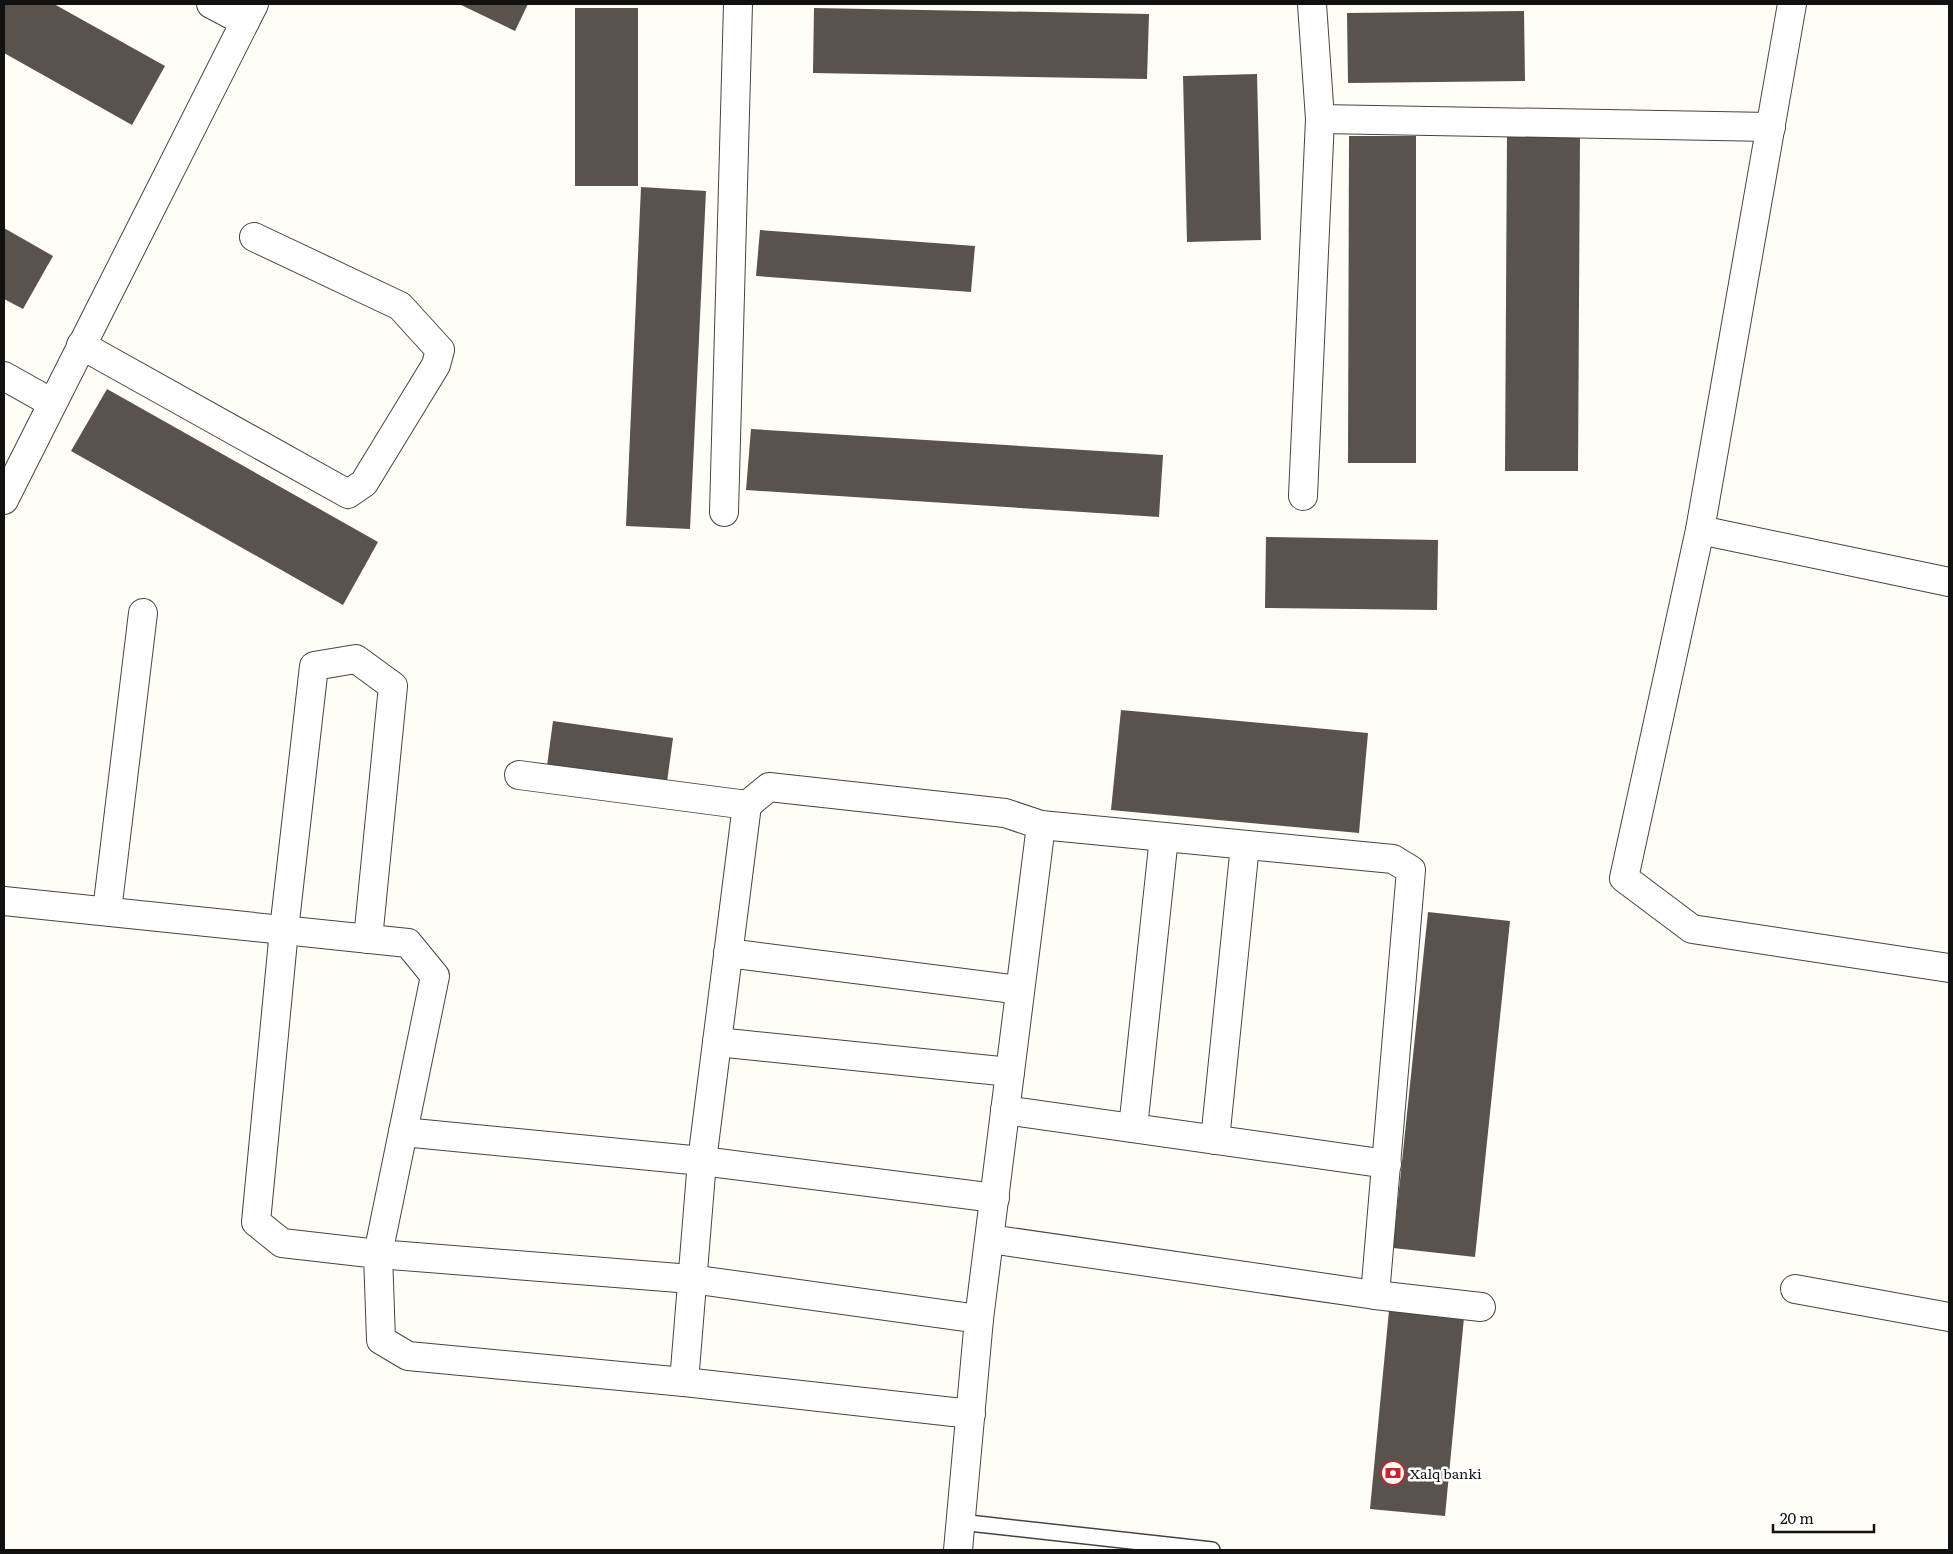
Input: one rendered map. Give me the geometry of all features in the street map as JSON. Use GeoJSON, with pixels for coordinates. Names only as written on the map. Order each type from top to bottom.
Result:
{"type":"FeatureCollection","features":[{"type":"Feature","properties":{"kind":"street"},"geometry":{"type":"LineString","coordinates":[[4,500],[249,13],[211,4]]}},
{"type":"Feature","properties":{"kind":"street"},"geometry":{"type":"LineString","coordinates":[[724,512],[738,4]]}},
{"type":"Feature","properties":{"kind":"street"},"geometry":{"type":"LineString","coordinates":[[1303,496],[1320,119],[1312,4]]}},
{"type":"Feature","properties":{"kind":"street"},"geometry":{"type":"LineString","coordinates":[[1792,4],[1700,530],[1624,878],[1692,929],[1949,968]]}},
{"type":"Feature","properties":{"kind":"street"},"geometry":{"type":"LineString","coordinates":[[1320,119],[1771,127]]}},
{"type":"Feature","properties":{"kind":"street"},"geometry":{"type":"LineString","coordinates":[[82,345],[348,494],[364,482],[436,365],[440,350],[400,306],[254,236]]}},
{"type":"Feature","properties":{"kind":"street"},"geometry":{"type":"LineString","coordinates":[[4,376],[52,403]]}},
{"type":"Feature","properties":{"kind":"street"},"geometry":{"type":"LineString","coordinates":[[1700,530],[1949,582]]}},
{"type":"Feature","properties":{"kind":"street"},"geometry":{"type":"LineString","coordinates":[[108,911],[143,613]]}},
{"type":"Feature","properties":{"kind":"street"},"geometry":{"type":"LineString","coordinates":[[368,939],[393,686],[356,659],[314,666],[284,930],[256,1222],[282,1243],[378,1254],[691,1279],[979,1319]]}},
{"type":"Feature","properties":{"kind":"street"},"geometry":{"type":"LineString","coordinates":[[519,775],[747,805]]}},
{"type":"Feature","properties":{"kind":"street"},"geometry":{"type":"LineString","coordinates":[[684,1382],[702,1160],[747,805],[769,787],[1005,813],[1041,825],[1393,859],[1411,870],[1375,1294]]}},
{"type":"Feature","properties":{"kind":"street"},"geometry":{"type":"LineString","coordinates":[[958,1550],[979,1319],[1041,825]]}},
{"type":"Feature","properties":{"kind":"street"},"geometry":{"type":"LineString","coordinates":[[1133,1128],[1164,837]]}},
{"type":"Feature","properties":{"kind":"street"},"geometry":{"type":"LineString","coordinates":[[1215,1140],[1245,845]]}},
{"type":"Feature","properties":{"kind":"street"},"geometry":{"type":"LineString","coordinates":[[4,901],[408,943],[435,976],[378,1254],[381,1340],[408,1356],[684,1382],[971,1414]]}},
{"type":"Feature","properties":{"kind":"street"},"geometry":{"type":"LineString","coordinates":[[728,953],[1020,990]]}},
{"type":"Feature","properties":{"kind":"street"},"geometry":{"type":"LineString","coordinates":[[717,1042],[1010,1072]]}},
{"type":"Feature","properties":{"kind":"street"},"geometry":{"type":"LineString","coordinates":[[1005,1110],[1387,1164]]}},
{"type":"Feature","properties":{"kind":"street"},"geometry":{"type":"LineString","coordinates":[[403,1132],[702,1160],[995,1198]]}},
{"type":"Feature","properties":{"kind":"street"},"geometry":{"type":"LineString","coordinates":[[990,1238],[1375,1294],[1481,1307]]}},
{"type":"Feature","properties":{"kind":"street"},"geometry":{"type":"LineString","coordinates":[[1795,1289],[1949,1317]]}},
{"type":"Feature","properties":{"kind":"lane"},"geometry":{"type":"LineString","coordinates":[[960,1522],[1212,1550]]}},
{"type":"Feature","properties":{"kind":"building"},"geometry":{"type":"Polygon","coordinates":[[[4,4],[54,4],[165,66],[132,125],[4,53],[4,4]]]}},
{"type":"Feature","properties":{"kind":"building"},"geometry":{"type":"Polygon","coordinates":[[[459,4],[528,4],[515,31],[459,4]]]}},
{"type":"Feature","properties":{"kind":"building"},"geometry":{"type":"Polygon","coordinates":[[[575,8],[638,8],[638,186],[575,186],[575,8]]]}},
{"type":"Feature","properties":{"kind":"building"},"geometry":{"type":"Polygon","coordinates":[[[814,8],[1149,14],[1147,79],[813,73],[814,8]]]}},
{"type":"Feature","properties":{"kind":"building"},"geometry":{"type":"Polygon","coordinates":[[[1524,11],[1525,81],[1348,83],[1347,13],[1524,11]]]}},
{"type":"Feature","properties":{"kind":"building"},"geometry":{"type":"Polygon","coordinates":[[[1257,74],[1261,240],[1187,242],[1183,76],[1257,74]]]}},
{"type":"Feature","properties":{"kind":"building"},"geometry":{"type":"Polygon","coordinates":[[[1507,133],[1580,134],[1578,471],[1505,471],[1507,133]]]}},
{"type":"Feature","properties":{"kind":"building"},"geometry":{"type":"Polygon","coordinates":[[[1349,136],[1416,136],[1416,463],[1348,463],[1349,136]]]}},
{"type":"Feature","properties":{"kind":"building"},"geometry":{"type":"Polygon","coordinates":[[[641,187],[706,191],[690,529],[626,526],[641,187]]]}},
{"type":"Feature","properties":{"kind":"building"},"geometry":{"type":"Polygon","coordinates":[[[4,228],[53,256],[23,309],[4,299],[4,228]]]}},
{"type":"Feature","properties":{"kind":"building"},"geometry":{"type":"Polygon","coordinates":[[[760,230],[975,246],[971,292],[756,276],[760,230]]]}},
{"type":"Feature","properties":{"kind":"building"},"geometry":{"type":"Polygon","coordinates":[[[107,389],[378,542],[343,605],[71,451],[107,389]]]}},
{"type":"Feature","properties":{"kind":"building"},"geometry":{"type":"Polygon","coordinates":[[[751,429],[1163,455],[1159,517],[746,490],[751,429]]]}},
{"type":"Feature","properties":{"kind":"building"},"geometry":{"type":"Polygon","coordinates":[[[1266,537],[1438,540],[1437,610],[1265,608],[1266,537]]]}},
{"type":"Feature","properties":{"kind":"building"},"geometry":{"type":"Polygon","coordinates":[[[1121,710],[1368,733],[1359,833],[1111,810],[1121,710]]]}},
{"type":"Feature","properties":{"kind":"building"},"geometry":{"type":"Polygon","coordinates":[[[553,721],[673,738],[667,782],[547,766],[553,721]]]}},
{"type":"Feature","properties":{"kind":"building"},"geometry":{"type":"Polygon","coordinates":[[[1428,912],[1510,921],[1475,1257],[1393,1248],[1428,912]]]}},
{"type":"Feature","properties":{"kind":"building"},"geometry":{"type":"Polygon","coordinates":[[[1390,1300],[1465,1307],[1445,1516],[1370,1509],[1390,1300]]]}},
{"type":"Feature","properties":{"kind":"place","name":"Xalq banki"},"geometry":{"type":"Point","coordinates":[1393,1473]}}]}
